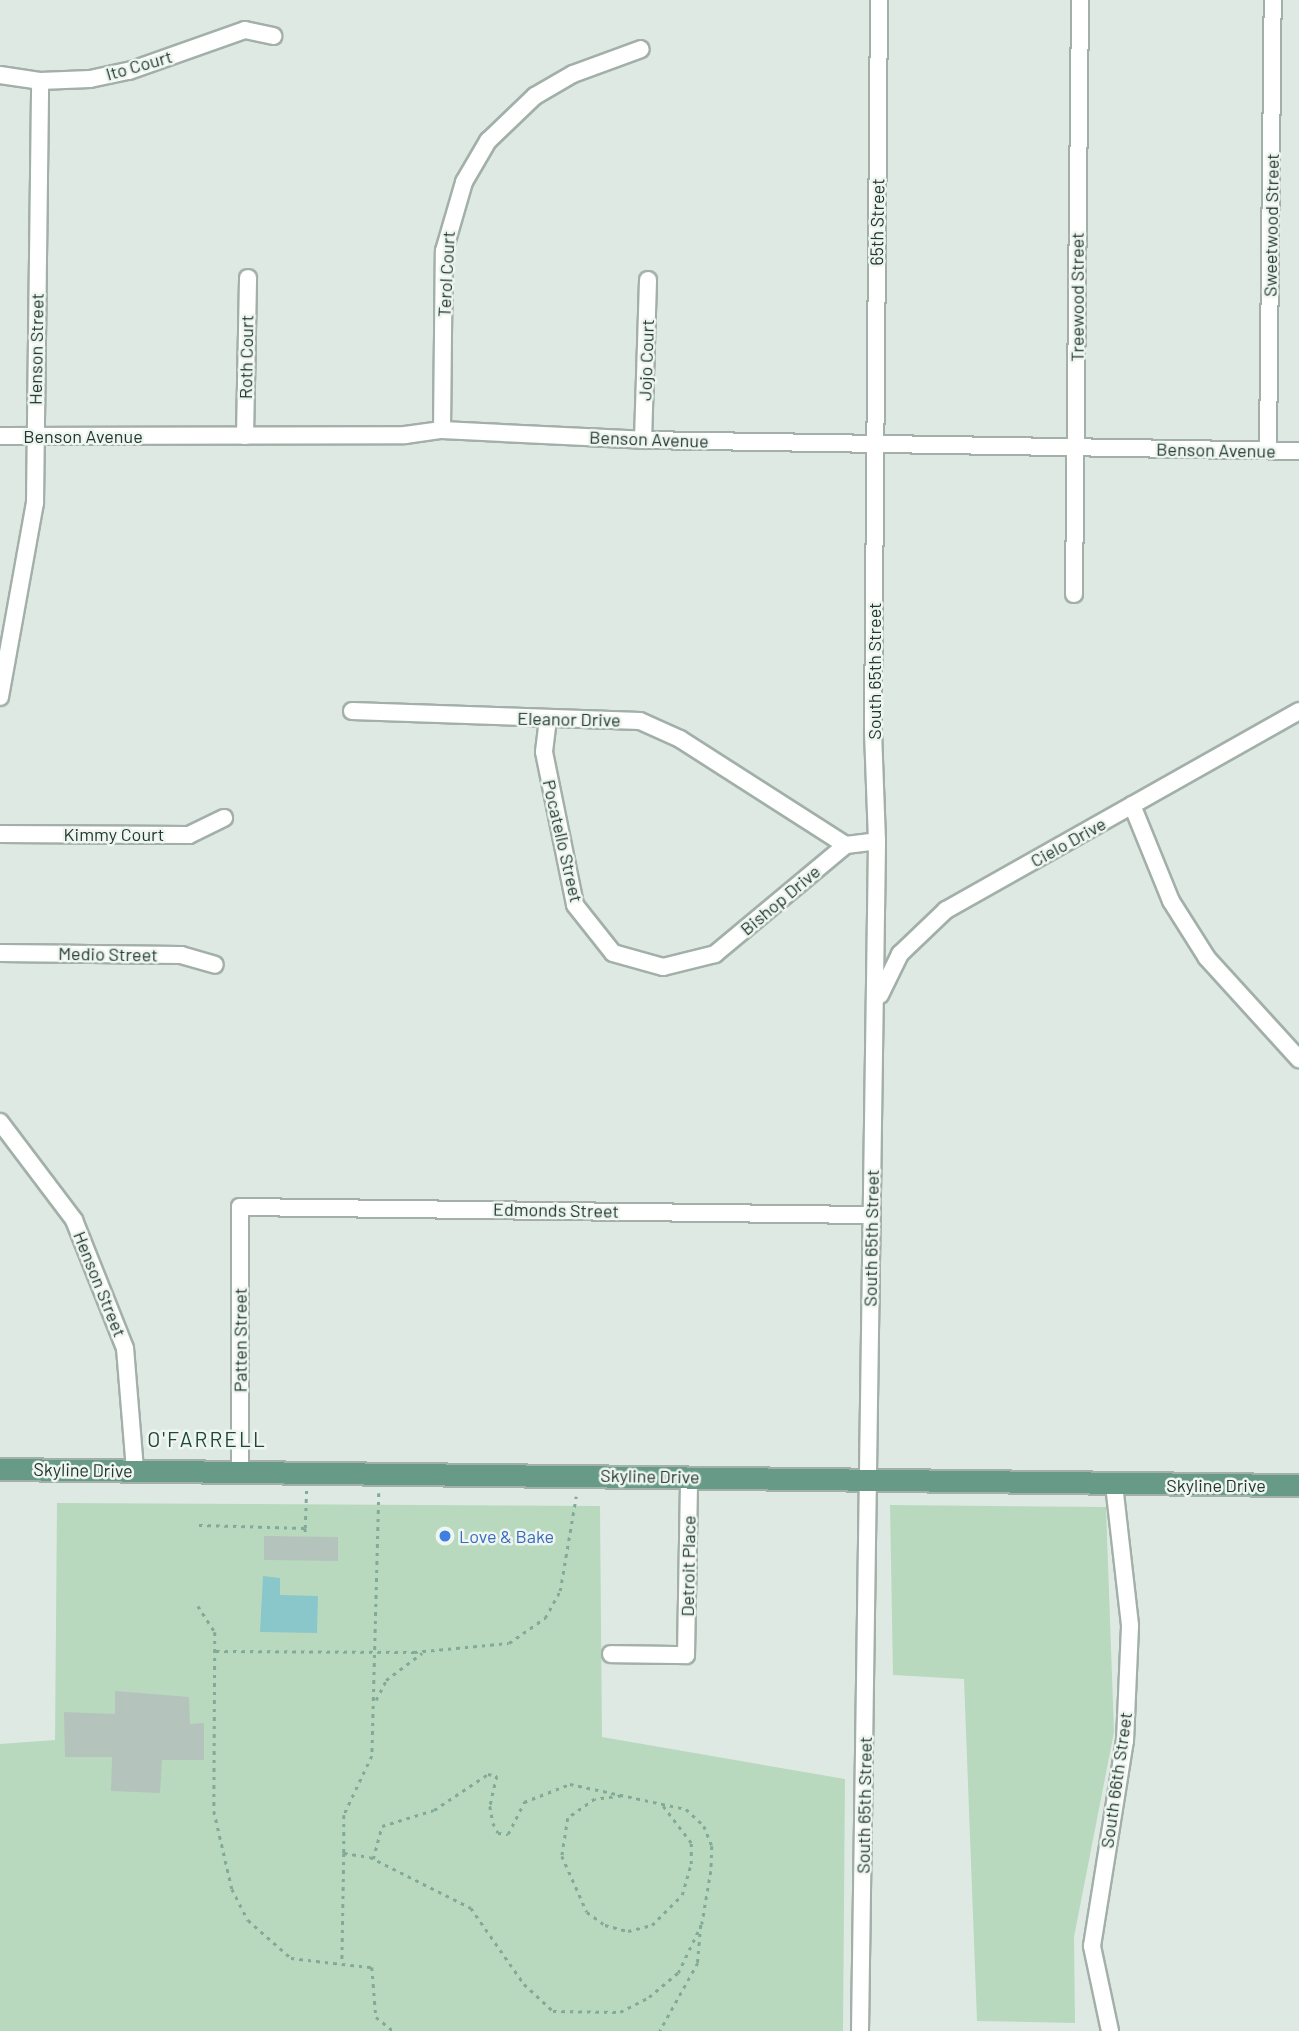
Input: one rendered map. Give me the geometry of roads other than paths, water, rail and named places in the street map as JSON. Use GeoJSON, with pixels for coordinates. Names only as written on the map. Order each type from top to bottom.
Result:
{"type":"FeatureCollection","features":[{"type":"Feature","properties":{"kind":"main road","name":"Skyline Drive"},"geometry":{"type":"LineString","coordinates":[[0,1469],[1114,1485],[1299,1485]]}},
{"type":"Feature","properties":{"kind":"street","name":"65th Street"},"geometry":{"type":"LineString","coordinates":[[875,444],[879,0]]}},
{"type":"Feature","properties":{"kind":"street","name":"Treewood Street"},"geometry":{"type":"LineString","coordinates":[[1074,594],[1080,0]]}},
{"type":"Feature","properties":{"kind":"street","name":"Sweetwood Street"},"geometry":{"type":"LineString","coordinates":[[1268,450],[1273,0]]}},
{"type":"Feature","properties":{"kind":"street","name":"Ito Court"},"geometry":{"type":"LineString","coordinates":[[0,75],[40,81],[129,71],[245,30],[274,36]]}},
{"type":"Feature","properties":{"kind":"street","name":"Terol Court"},"geometry":{"type":"LineString","coordinates":[[442,430],[444,251],[464,182],[488,141],[535,96],[573,74],[641,49]]}},
{"type":"Feature","properties":{"kind":"street","name":"Henson Street"},"geometry":{"type":"LineString","coordinates":[[0,698],[7,636],[34,513],[40,81]]}},
{"type":"Feature","properties":{"kind":"street","name":"Roth Court"},"geometry":{"type":"LineString","coordinates":[[245,436],[248,278]]}},
{"type":"Feature","properties":{"kind":"street","name":"Jojo Court"},"geometry":{"type":"LineString","coordinates":[[643,440],[648,280]]}},
{"type":"Feature","properties":{"kind":"street","name":"Benson Avenue"},"geometry":{"type":"LineString","coordinates":[[0,436],[245,436],[442,430],[643,440],[1299,451]]}},
{"type":"Feature","properties":{"kind":"street","name":"South 65th Street"},"geometry":{"type":"LineString","coordinates":[[860,2031],[877,841],[875,444]]}},
{"type":"Feature","properties":{"kind":"street","name":"Eleanor Drive"},"geometry":{"type":"LineString","coordinates":[[352,711],[639,721],[680,739],[846,845]]}},
{"type":"Feature","properties":{"kind":"street","name":"Cielo Drive"},"geometry":{"type":"LineString","coordinates":[[875,1010],[885,977],[931,921],[1299,711]]}},
{"type":"Feature","properties":{"kind":"street","name":"Pocatello Street"},"geometry":{"type":"LineString","coordinates":[[548,719],[544,752],[575,905],[613,953],[663,967],[715,954]]}},
{"type":"Feature","properties":{"kind":"street"},"geometry":{"type":"LineString","coordinates":[[1132,805],[1171,901],[1206,958],[1299,1059]]}},
{"type":"Feature","properties":{"kind":"street","name":"Kimmy Court"},"geometry":{"type":"LineString","coordinates":[[0,834],[189,835],[224,818]]}},
{"type":"Feature","properties":{"kind":"street"},"geometry":{"type":"LineString","coordinates":[[846,845],[877,841]]}},
{"type":"Feature","properties":{"kind":"street","name":"Bishop Drive"},"geometry":{"type":"LineString","coordinates":[[715,954],[846,845]]}},
{"type":"Feature","properties":{"kind":"street","name":"Medio Street"},"geometry":{"type":"LineString","coordinates":[[0,953],[181,955],[215,965]]}},
{"type":"Feature","properties":{"kind":"street","name":"Henson Street"},"geometry":{"type":"LineString","coordinates":[[0,1122],[74,1220],[125,1348],[135,1470]]}},
{"type":"Feature","properties":{"kind":"street","name":"Edmonds Street"},"geometry":{"type":"LineString","coordinates":[[240,1207],[871,1215]]}},
{"type":"Feature","properties":{"kind":"street","name":"Patten Street"},"geometry":{"type":"LineString","coordinates":[[240,1207],[240,1472]]}},
{"type":"Feature","properties":{"kind":"street","name":"Detroit Place"},"geometry":{"type":"LineString","coordinates":[[611,1654],[686,1655],[689,1477]]}},
{"type":"Feature","properties":{"kind":"street","name":"South 66th Street"},"geometry":{"type":"LineString","coordinates":[[1110,2031],[1092,1947],[1125,1741],[1130,1625],[1114,1485]]}},
{"type":"Feature","properties":{"kind":"water"},"geometry":{"type":"Polygon","coordinates":[[[263,1576],[280,1578],[280,1595],[318,1596],[317,1633],[260,1632],[263,1576]]]}},
{"type":"Feature","properties":{"kind":"place","name":"Love & Bake"},"geometry":{"type":"Point","coordinates":[445,1536]}},
{"type":"Feature","properties":{"kind":"district","name":"O'FARRELL"},"geometry":{"type":"Point","coordinates":[207,1439]}}]}
